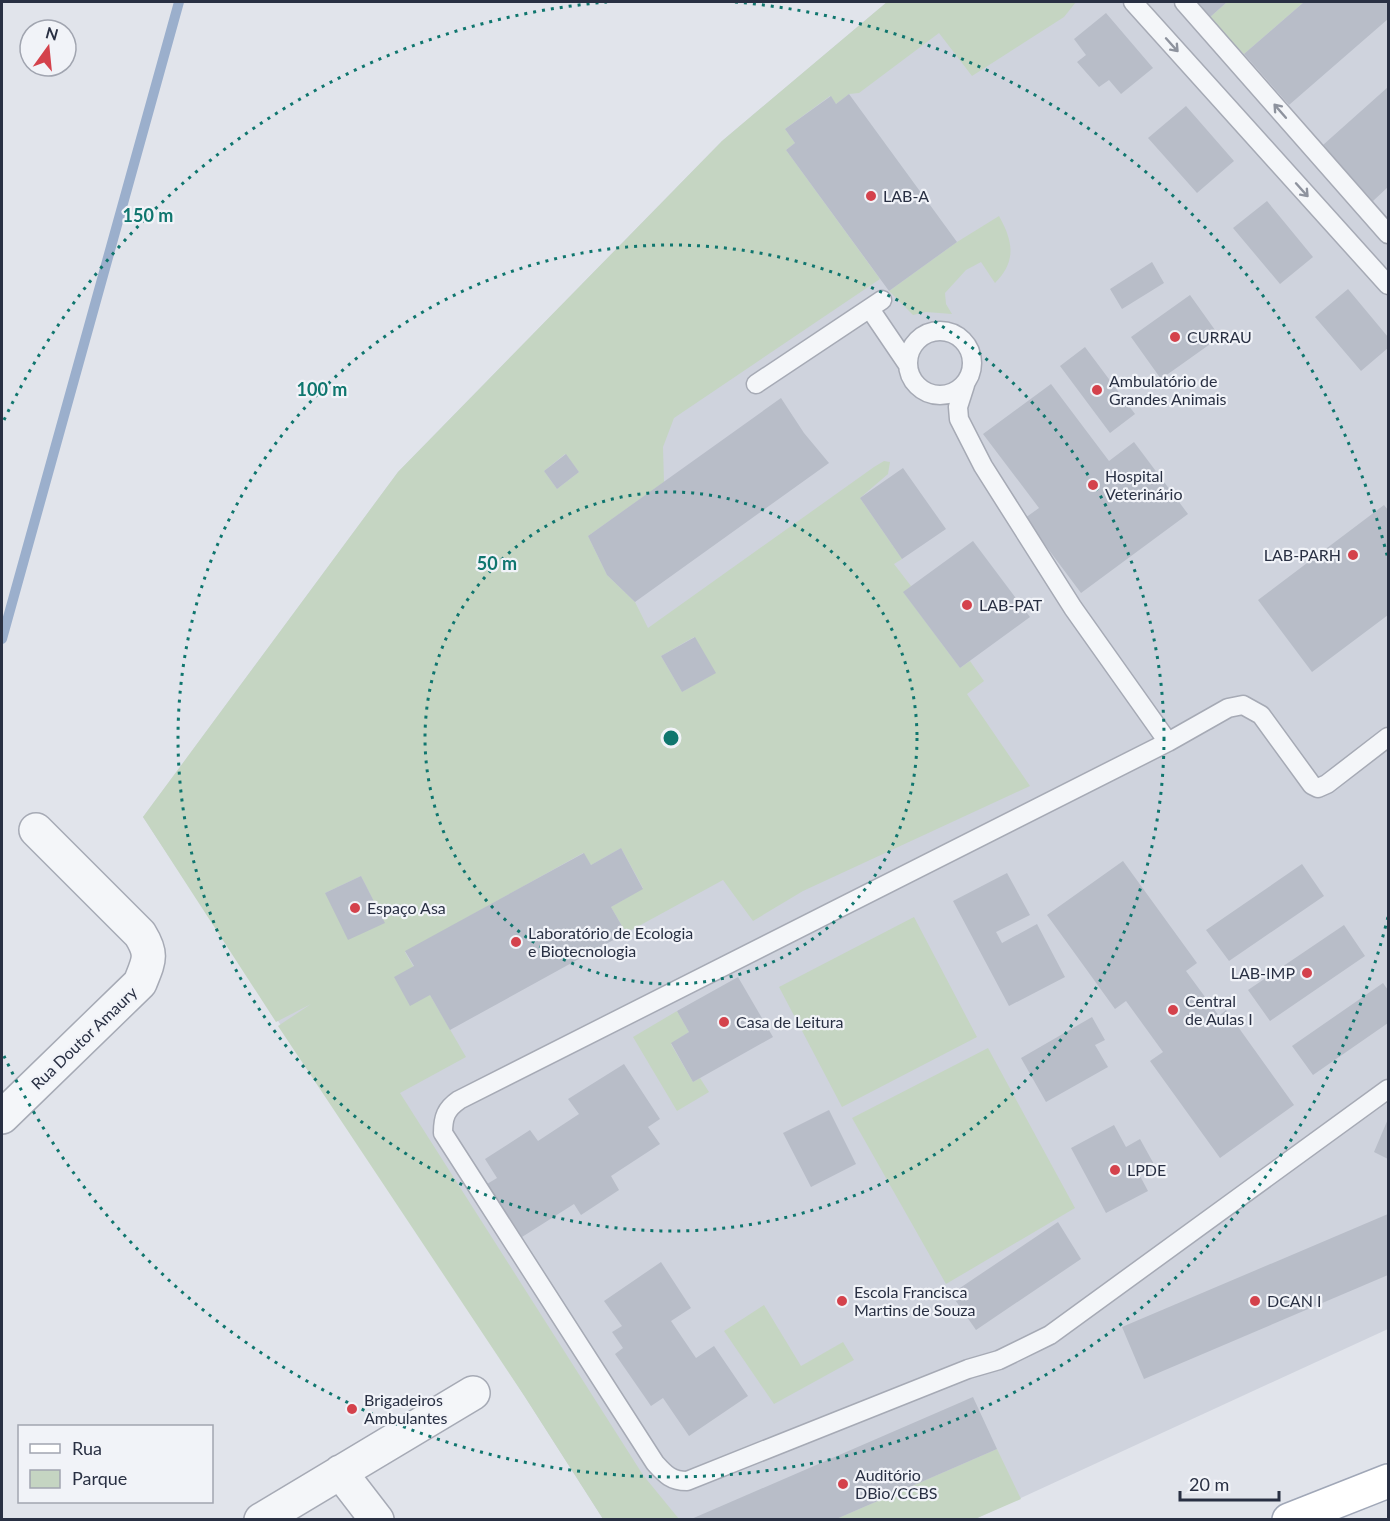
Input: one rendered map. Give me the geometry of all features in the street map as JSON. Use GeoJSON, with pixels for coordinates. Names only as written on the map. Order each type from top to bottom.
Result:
{"type":"FeatureCollection","features":[{"type":"Feature","properties":{"kind":"main road"},"geometry":{"type":"LineString","coordinates":[[1289,1520],[1389,1481]]}},
{"type":"Feature","properties":{"kind":"street","name":"Rua Doutor Amaury"},"geometry":{"type":"LineString","coordinates":[[2,1117],[140,984],[147,965],[149,949],[140,934],[36,830]]}},
{"type":"Feature","properties":{"kind":"street"},"geometry":{"type":"LineString","coordinates":[[261,1520],[473,1394]]}},
{"type":"Feature","properties":{"kind":"street"},"geometry":{"type":"LineString","coordinates":[[340,1472],[376,1520]]}},
{"type":"Feature","properties":{"kind":"lane"},"geometry":{"type":"LineString","coordinates":[[1132,2],[1389,285]]}},
{"type":"Feature","properties":{"kind":"lane"},"geometry":{"type":"LineString","coordinates":[[1184,2],[1389,234]]}},
{"type":"Feature","properties":{"kind":"lane"},"geometry":{"type":"LineString","coordinates":[[756,384],[876,304],[908,365],[911,377],[919,388],[929,394],[942,396],[965,385]]}},
{"type":"Feature","properties":{"kind":"lane"},"geometry":{"type":"LineString","coordinates":[[908,365],[909,352],[926,334],[939,331],[951,333],[963,340],[972,362],[971,374],[958,407],[959,419],[983,466],[1073,609],[1168,742]]}},
{"type":"Feature","properties":{"kind":"lane"},"geometry":{"type":"LineString","coordinates":[[1389,737],[1327,784],[1318,788],[1312,785],[1261,715],[1244,705],[1228,708],[1168,742],[459,1100],[449,1107],[443,1122],[443,1134],[655,1463],[669,1478],[687,1481],[968,1370],[999,1360],[1050,1335],[1389,1089]]}},
{"type":"Feature","properties":{"kind":"shaded area"},"geometry":{"type":"Polygon","coordinates":[[[887,2],[1388,2],[1388,1329],[975,1519],[603,1519],[476,1320],[143,817],[398,472],[722,141],[887,2]]]}},
{"type":"Feature","properties":{"kind":"green space"},"geometry":{"type":"Polygon","coordinates":[[[887,2],[1076,2],[1064,17],[972,76],[939,33],[859,93],[849,94],[836,104],[830,96],[785,129],[795,143],[786,150],[880,279],[674,418],[663,447],[664,482],[588,536],[607,575],[635,602],[648,628],[874,467],[884,461],[890,462],[888,474],[860,498],[902,559],[894,564],[911,586],[904,593],[960,668],[970,661],[984,681],[967,694],[1030,786],[803,891],[753,921],[723,880],[626,933],[611,907],[643,888],[621,848],[591,865],[583,853],[405,952],[466,1057],[400,1093],[643,1475],[679,1519],[603,1519],[525,1397],[278,1026],[311,1004],[276,1022],[143,817],[398,472],[722,141],[887,2]],[[565,454],[544,471],[557,489],[579,472],[565,454]],[[694,637],[661,656],[682,692],[715,673],[694,637]],[[361,876],[325,893],[384,922],[361,876]]]}},
{"type":"Feature","properties":{"kind":"green space"},"geometry":{"type":"Polygon","coordinates":[[[1227,2],[1304,2],[1244,54],[1209,18],[1227,2]]]}},
{"type":"Feature","properties":{"kind":"green space"},"geometry":{"type":"Polygon","coordinates":[[[999,216],[1010,242],[1010,259],[1007,267],[995,283],[981,262],[966,270],[945,293],[946,304],[952,314],[926,312],[913,315],[889,291],[957,242],[999,216]]]}},
{"type":"Feature","properties":{"kind":"green space"},"geometry":{"type":"Polygon","coordinates":[[[914,917],[977,1037],[842,1107],[779,987],[914,917]]]}},
{"type":"Feature","properties":{"kind":"green space"},"geometry":{"type":"Polygon","coordinates":[[[677,1011],[689,1032],[671,1044],[693,1082],[700,1078],[709,1092],[677,1111],[633,1037],[677,1011]]]}},
{"type":"Feature","properties":{"kind":"green space"},"geometry":{"type":"Polygon","coordinates":[[[988,1048],[1075,1208],[946,1284],[852,1118],[988,1048]]]}},
{"type":"Feature","properties":{"kind":"green space"},"geometry":{"type":"Polygon","coordinates":[[[764,1305],[801,1366],[843,1342],[854,1360],[774,1404],[724,1331],[764,1305]]]}},
{"type":"Feature","properties":{"kind":"green space"},"geometry":{"type":"Polygon","coordinates":[[[997,1449],[1021,1499],[975,1519],[834,1520],[997,1449]]]}},
{"type":"Feature","properties":{"kind":"building"},"geometry":{"type":"Polygon","coordinates":[[[1194,2],[1227,2],[1209,18],[1194,2]]]}},
{"type":"Feature","properties":{"kind":"building"},"geometry":{"type":"Polygon","coordinates":[[[1304,2],[1388,2],[1388,19],[1289,105],[1244,54],[1304,2]]]}},
{"type":"Feature","properties":{"kind":"building"},"geometry":{"type":"Polygon","coordinates":[[[1106,13],[1153,68],[1121,94],[1109,80],[1099,87],[1077,62],[1086,55],[1074,39],[1106,13]]]}},
{"type":"Feature","properties":{"kind":"building"},"geometry":{"type":"Polygon","coordinates":[[[1388,87],[1388,187],[1373,201],[1323,145],[1388,87]]]}},
{"type":"Feature","properties":{"kind":"building","name":"LAB-A"},"geometry":{"type":"Polygon","coordinates":[[[849,94],[957,242],[889,291],[786,150],[795,143],[785,129],[831,96],[836,104],[849,94]]]}},
{"type":"Feature","properties":{"kind":"building"},"geometry":{"type":"Polygon","coordinates":[[[1186,106],[1234,161],[1197,193],[1148,138],[1186,106]]]}},
{"type":"Feature","properties":{"kind":"building"},"geometry":{"type":"Polygon","coordinates":[[[1267,201],[1313,257],[1280,284],[1233,228],[1267,201]]]}},
{"type":"Feature","properties":{"kind":"building"},"geometry":{"type":"Polygon","coordinates":[[[1152,262],[1164,283],[1122,309],[1110,289],[1152,262]]]}},
{"type":"Feature","properties":{"kind":"building"},"geometry":{"type":"Polygon","coordinates":[[[1348,289],[1388,337],[1388,348],[1361,371],[1315,317],[1348,289]]]}},
{"type":"Feature","properties":{"kind":"building","name":"CURRAU"},"geometry":{"type":"Polygon","coordinates":[[[1190,295],[1220,337],[1161,379],[1131,337],[1190,295]]]}},
{"type":"Feature","properties":{"kind":"building","name":"Ambulatório de Grandes Animais"},"geometry":{"type":"Polygon","coordinates":[[[1085,347],[1135,414],[1110,433],[1060,366],[1085,347]]]}},
{"type":"Feature","properties":{"kind":"building","name":"Hospital Veterinário"},"geometry":{"type":"Polygon","coordinates":[[[1051,384],[1109,461],[1134,442],[1188,514],[1081,593],[1025,518],[1039,508],[983,434],[1051,384]]]}},
{"type":"Feature","properties":{"kind":"building"},"geometry":{"type":"Polygon","coordinates":[[[781,398],[804,433],[829,463],[635,602],[607,575],[588,536],[781,398]]]}},
{"type":"Feature","properties":{"kind":"building"},"geometry":{"type":"Polygon","coordinates":[[[566,454],[579,472],[557,489],[544,471],[566,454]]]}},
{"type":"Feature","properties":{"kind":"building"},"geometry":{"type":"Polygon","coordinates":[[[903,468],[946,529],[902,559],[860,498],[903,468]]]}},
{"type":"Feature","properties":{"kind":"building","name":"LAB-PARH"},"geometry":{"type":"Polygon","coordinates":[[[1384,505],[1388,510],[1388,615],[1312,672],[1258,600],[1384,505]]]}},
{"type":"Feature","properties":{"kind":"building","name":"LAB-PAT"},"geometry":{"type":"Polygon","coordinates":[[[973,541],[1030,617],[960,668],[903,592],[973,541]]]}},
{"type":"Feature","properties":{"kind":"building"},"geometry":{"type":"Polygon","coordinates":[[[695,637],[716,673],[682,692],[661,656],[695,637]]]}},
{"type":"Feature","properties":{"kind":"building","name":"Laboratório de Ecologia e Biotecnologia"},"geometry":{"type":"Polygon","coordinates":[[[621,848],[643,889],[611,907],[626,933],[450,1030],[430,995],[410,1006],[394,977],[414,966],[405,951],[584,853],[591,865],[621,848]]]}},
{"type":"Feature","properties":{"kind":"building","name":"Central de Aulas I"},"geometry":{"type":"Polygon","coordinates":[[[1123,861],[1197,963],[1186,971],[1219,1016],[1226,1010],[1294,1105],[1220,1158],[1150,1061],[1163,1052],[1126,1001],[1115,1009],[1047,915],[1123,861]]]}},
{"type":"Feature","properties":{"kind":"building"},"geometry":{"type":"Polygon","coordinates":[[[1302,864],[1324,896],[1229,961],[1206,930],[1302,864]]]}},
{"type":"Feature","properties":{"kind":"building"},"geometry":{"type":"Polygon","coordinates":[[[1007,873],[1030,915],[996,932],[1002,943],[1037,924],[1065,977],[1009,1006],[953,901],[1007,873]]]}},
{"type":"Feature","properties":{"kind":"building","name":"Espaço Asa"},"geometry":{"type":"Polygon","coordinates":[[[361,876],[385,923],[348,940],[325,893],[361,876]]]}},
{"type":"Feature","properties":{"kind":"building","name":"LAB-IMP"},"geometry":{"type":"Polygon","coordinates":[[[1344,925],[1365,956],[1270,1021],[1248,990],[1344,925]]]}},
{"type":"Feature","properties":{"kind":"building","name":"Casa de Leitura"},"geometry":{"type":"Polygon","coordinates":[[[738,977],[773,1037],[693,1082],[671,1043],[689,1032],[677,1011],[738,977]]]}},
{"type":"Feature","properties":{"kind":"building"},"geometry":{"type":"Polygon","coordinates":[[[1383,983],[1388,990],[1388,1023],[1313,1075],[1292,1046],[1383,983]]]}},
{"type":"Feature","properties":{"kind":"building"},"geometry":{"type":"Polygon","coordinates":[[[1092,1017],[1105,1040],[1095,1045],[1108,1067],[1046,1102],[1021,1058],[1092,1017]]]}},
{"type":"Feature","properties":{"kind":"building"},"geometry":{"type":"Polygon","coordinates":[[[624,1064],[660,1119],[648,1127],[660,1144],[611,1176],[619,1190],[581,1215],[574,1204],[522,1237],[487,1184],[497,1178],[485,1159],[530,1130],[538,1141],[579,1114],[568,1099],[624,1064]]]}},
{"type":"Feature","properties":{"kind":"building"},"geometry":{"type":"Polygon","coordinates":[[[829,1110],[856,1164],[811,1187],[783,1133],[829,1110]]]}},
{"type":"Feature","properties":{"kind":"building"},"geometry":{"type":"Polygon","coordinates":[[[1388,1119],[1388,1159],[1374,1152],[1388,1119]]]}},
{"type":"Feature","properties":{"kind":"building","name":"LPDE"},"geometry":{"type":"Polygon","coordinates":[[[1114,1125],[1126,1147],[1140,1139],[1155,1166],[1139,1174],[1148,1191],[1106,1213],[1071,1148],[1114,1125]]]}},
{"type":"Feature","properties":{"kind":"building","name":"DCAN I"},"geometry":{"type":"Polygon","coordinates":[[[1388,1214],[1388,1275],[1144,1379],[1122,1327],[1388,1214]]]}},
{"type":"Feature","properties":{"kind":"building"},"geometry":{"type":"Polygon","coordinates":[[[1058,1222],[1081,1259],[976,1330],[951,1294],[1058,1222]]]}},
{"type":"Feature","properties":{"kind":"building"},"geometry":{"type":"Polygon","coordinates":[[[661,1262],[691,1308],[671,1321],[696,1358],[714,1346],[748,1396],[689,1436],[663,1398],[651,1406],[615,1354],[623,1348],[612,1332],[622,1326],[604,1301],[661,1262]]]}},
{"type":"Feature","properties":{"kind":"building","name":"Auditório DBio/CCBS"},"geometry":{"type":"Polygon","coordinates":[[[973,1397],[997,1449],[834,1520],[689,1520],[973,1397]]]}},
{"type":"Feature","properties":{"kind":"waterway"},"geometry":{"type":"LineString","coordinates":[[2,639],[179,2]]}},
{"type":"Feature","properties":{"kind":"place","name":"LAB-A"},"geometry":{"type":"Point","coordinates":[871,196]}},
{"type":"Feature","properties":{"kind":"place","name":"CURRAU"},"geometry":{"type":"Point","coordinates":[1175,337]}},
{"type":"Feature","properties":{"kind":"place","name":"Ambulatório de Grandes Animais"},"geometry":{"type":"Point","coordinates":[1097,390]}},
{"type":"Feature","properties":{"kind":"place","name":"Hospital Veterinário"},"geometry":{"type":"Point","coordinates":[1093,485]}},
{"type":"Feature","properties":{"kind":"place","name":"LAB-PARH"},"geometry":{"type":"Point","coordinates":[1353,555]}},
{"type":"Feature","properties":{"kind":"place","name":"LAB-PAT"},"geometry":{"type":"Point","coordinates":[967,605]}},
{"type":"Feature","properties":{"kind":"place","name":"Espaço Asa"},"geometry":{"type":"Point","coordinates":[355,908]}},
{"type":"Feature","properties":{"kind":"place","name":"Laboratório de Ecologia e Biotecnologia"},"geometry":{"type":"Point","coordinates":[516,942]}},
{"type":"Feature","properties":{"kind":"place","name":"LAB-IMP"},"geometry":{"type":"Point","coordinates":[1307,973]}},
{"type":"Feature","properties":{"kind":"place","name":"Central de Aulas I"},"geometry":{"type":"Point","coordinates":[1173,1010]}},
{"type":"Feature","properties":{"kind":"place","name":"Casa de Leitura"},"geometry":{"type":"Point","coordinates":[724,1022]}},
{"type":"Feature","properties":{"kind":"place","name":"LPDE"},"geometry":{"type":"Point","coordinates":[1115,1170]}},
{"type":"Feature","properties":{"kind":"place","name":"Escola Francisca Martins de Souza"},"geometry":{"type":"Point","coordinates":[842,1301]}},
{"type":"Feature","properties":{"kind":"place","name":"DCAN I"},"geometry":{"type":"Point","coordinates":[1255,1301]}},
{"type":"Feature","properties":{"kind":"place","name":"Brigadeiros Ambulantes"},"geometry":{"type":"Point","coordinates":[352,1409]}},
{"type":"Feature","properties":{"kind":"place","name":"Auditório DBio/CCBS"},"geometry":{"type":"Point","coordinates":[843,1484]}}]}
